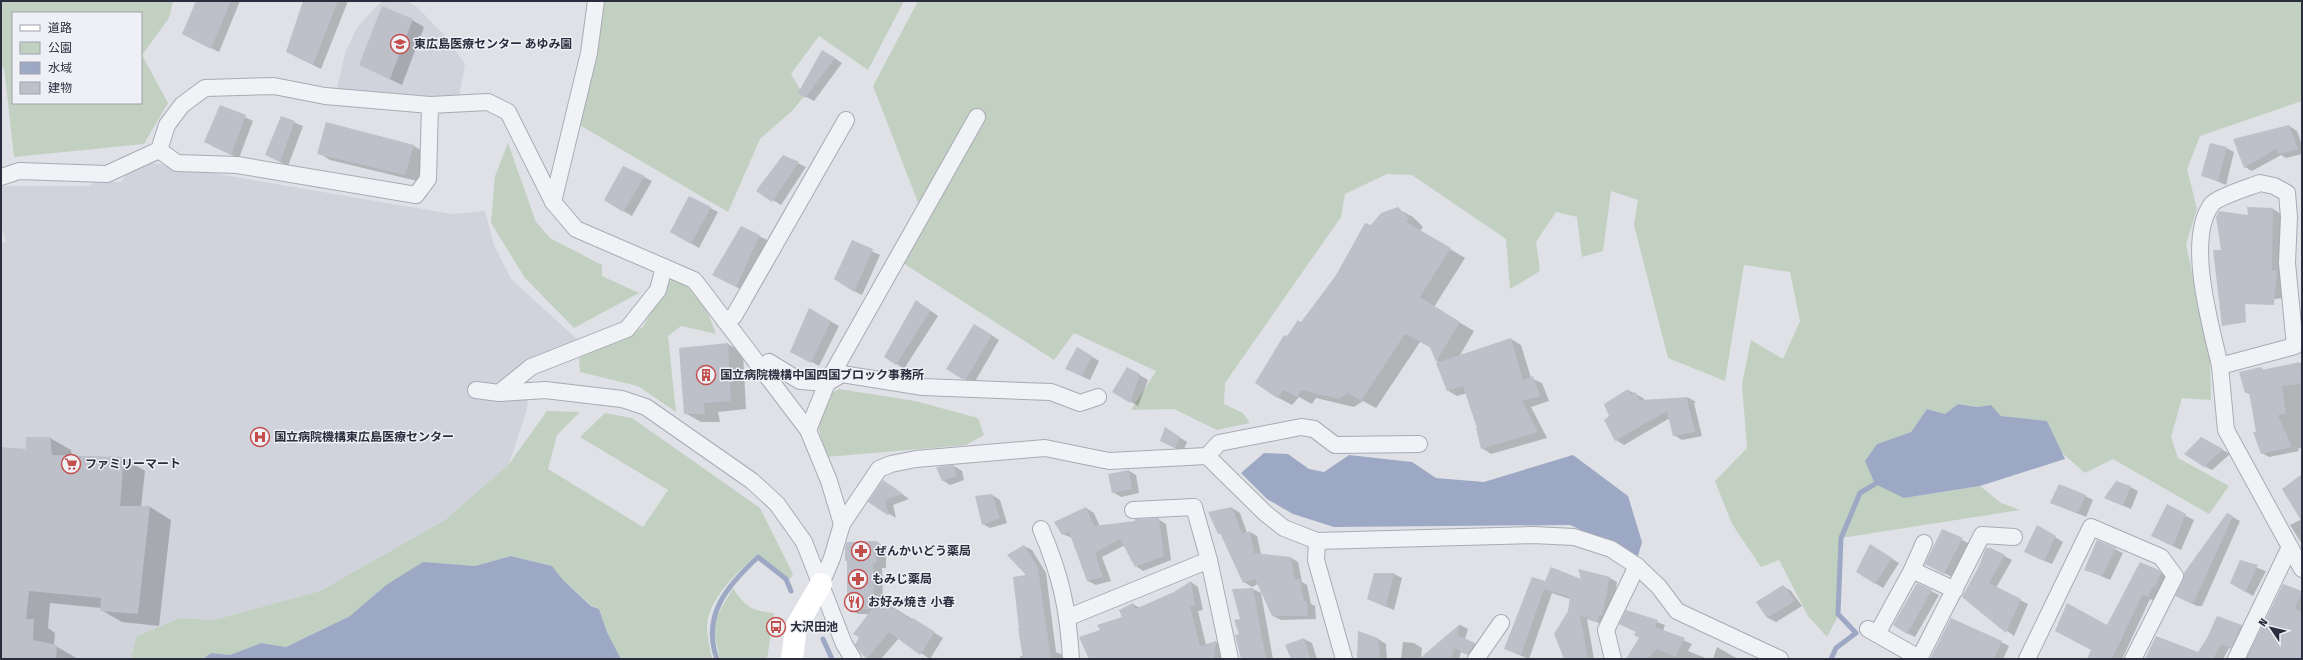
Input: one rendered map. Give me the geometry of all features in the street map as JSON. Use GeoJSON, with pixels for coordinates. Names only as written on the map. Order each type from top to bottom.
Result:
{"type":"FeatureCollection","features":[{"type":"Feature","properties":{"kind":"street"},"geometry":{"type":"LineString","coordinates":[[553,202],[589,53],[596,1]]}},
{"type":"Feature","properties":{"kind":"street"},"geometry":{"type":"LineString","coordinates":[[1,177],[19,171],[107,174],[159,150],[167,125],[182,105],[205,88],[274,86],[325,96],[430,105],[488,102],[508,112],[553,202],[576,229],[694,280],[808,430],[828,481],[842,524]]}},
{"type":"Feature","properties":{"kind":"street"},"geometry":{"type":"LineString","coordinates":[[159,150],[177,163],[237,165],[416,195],[428,179],[430,105]]}},
{"type":"Feature","properties":{"kind":"street"},"geometry":{"type":"LineString","coordinates":[[808,430],[827,383],[977,117]]}},
{"type":"Feature","properties":{"kind":"street"},"geometry":{"type":"LineString","coordinates":[[725,321],[734,316],[846,120]]}},
{"type":"Feature","properties":{"kind":"street"},"geometry":{"type":"LineString","coordinates":[[2220,366],[2295,346],[2287,263],[2289,217],[2287,193],[2274,186],[2260,183],[2213,203],[2206,215],[2201,239],[2202,282],[2220,366],[2226,430],[2302,569]]}},
{"type":"Feature","properties":{"kind":"street"},"geometry":{"type":"LineString","coordinates":[[499,393],[531,367],[627,329],[658,290],[664,267]]}},
{"type":"Feature","properties":{"kind":"street"},"geometry":{"type":"LineString","coordinates":[[760,368],[769,362],[800,381],[827,383],[842,374],[923,387],[1051,392],[1080,403],[1098,397]]}},
{"type":"Feature","properties":{"kind":"street"},"geometry":{"type":"LineString","coordinates":[[476,390],[499,393],[545,390],[622,399],[646,407],[752,480],[777,504],[804,542],[844,644],[853,659]]}},
{"type":"Feature","properties":{"kind":"street"},"geometry":{"type":"LineString","coordinates":[[792,659],[796,627],[821,584],[832,558],[842,524],[879,469],[891,464],[916,459],[1045,448],[1109,461],[1207,456],[1219,443],[1301,427],[1314,429],[1335,444],[1419,444]]}},
{"type":"Feature","properties":{"kind":"street"},"geometry":{"type":"LineString","coordinates":[[1207,456],[1265,513],[1284,528],[1317,541],[1533,535],[1574,536],[1611,549],[1637,566],[1659,588],[1677,611],[1748,653],[1780,659]]}},
{"type":"Feature","properties":{"kind":"street"},"geometry":{"type":"LineString","coordinates":[[1133,510],[1194,507],[1209,560],[1230,659]]}},
{"type":"Feature","properties":{"kind":"street"},"geometry":{"type":"LineString","coordinates":[[2027,659],[2091,527],[2161,557],[2175,576],[2133,659]]}},
{"type":"Feature","properties":{"kind":"street"},"geometry":{"type":"LineString","coordinates":[[1041,529],[1057,565],[1069,617],[1071,659]]}},
{"type":"Feature","properties":{"kind":"street"},"geometry":{"type":"LineString","coordinates":[[1924,543],[1912,570],[1872,631],[1919,658],[1982,535],[2014,536]]}},
{"type":"Feature","properties":{"kind":"street"},"geometry":{"type":"LineString","coordinates":[[1317,541],[1316,560],[1344,659]]}},
{"type":"Feature","properties":{"kind":"street"},"geometry":{"type":"LineString","coordinates":[[2236,659],[2290,547]]}},
{"type":"Feature","properties":{"kind":"street"},"geometry":{"type":"LineString","coordinates":[[1069,617],[1209,560]]}},
{"type":"Feature","properties":{"kind":"street"},"geometry":{"type":"LineString","coordinates":[[1613,659],[1606,630],[1637,566]]}},
{"type":"Feature","properties":{"kind":"street"},"geometry":{"type":"LineString","coordinates":[[1912,570],[1955,590]]}},
{"type":"Feature","properties":{"kind":"street"},"geometry":{"type":"LineString","coordinates":[[1476,659],[1501,623]]}},
{"type":"Feature","properties":{"kind":"shaded area","name":"東広島医療センター あゆみ園"},"geometry":{"type":"Polygon","coordinates":[[[382,1],[407,1],[417,7],[444,35],[465,64],[459,98],[337,89],[345,53],[358,26],[382,1]]]}},
{"type":"Feature","properties":{"kind":"shaded area","name":"国立病院機構東広島医療センター"},"geometry":{"type":"Polygon","coordinates":[[[153,163],[452,214],[485,211],[494,245],[511,279],[578,340],[531,360],[527,409],[509,464],[445,520],[320,591],[214,620],[180,618],[137,636],[130,659],[1,659],[1,242],[6,242],[1,226],[1,186],[89,186],[95,182],[122,182],[126,172],[139,166],[153,163]]]}},
{"type":"Feature","properties":{"kind":"green space"},"geometry":{"type":"Polygon","coordinates":[[[1,1],[173,1],[169,18],[142,55],[168,103],[144,144],[14,157],[4,68],[1,67],[1,1]]]}},
{"type":"Feature","properties":{"kind":"green space"},"geometry":{"type":"Polygon","coordinates":[[[601,1],[904,1],[868,70],[819,36],[791,74],[804,96],[794,109],[760,139],[728,212],[576,123],[601,1]]]}},
{"type":"Feature","properties":{"kind":"green space"},"geometry":{"type":"Polygon","coordinates":[[[918,1],[2302,1],[2302,101],[2200,136],[2187,169],[2197,209],[2186,244],[2210,359],[2211,400],[2182,398],[2171,437],[2178,458],[2229,486],[2209,514],[2113,459],[2085,473],[2061,452],[2047,421],[2001,416],[1991,405],[1977,407],[1958,404],[1945,414],[1927,409],[1911,432],[1877,444],[1904,498],[1980,486],[2001,503],[2020,510],[1841,538],[1837,618],[1827,637],[1808,616],[1779,560],[1761,567],[1732,524],[1715,481],[1747,448],[1742,384],[1751,340],[1783,359],[1800,321],[1790,272],[1744,265],[1725,381],[1668,358],[1634,225],[1638,200],[1611,191],[1603,251],[1582,257],[1577,217],[1556,212],[1536,242],[1540,271],[1510,289],[1506,239],[1412,175],[1387,174],[1345,194],[1341,217],[1225,383],[1224,404],[1243,413],[1250,423],[1217,430],[1174,409],[1131,410],[1156,371],[1074,333],[1054,360],[903,263],[985,117],[972,111],[919,205],[873,86],[918,1]]]}},
{"type":"Feature","properties":{"kind":"green space"},"geometry":{"type":"Polygon","coordinates":[[[508,143],[536,222],[550,238],[602,265],[602,276],[639,293],[574,328],[525,278],[491,223],[495,176],[508,143]]]}},
{"type":"Feature","properties":{"kind":"green space"},"geometry":{"type":"Polygon","coordinates":[[[674,279],[690,289],[696,295],[706,309],[716,334],[681,326],[668,336],[676,412],[638,386],[580,372],[579,358],[643,327],[667,282],[674,279]]]}},
{"type":"Feature","properties":{"kind":"green space"},"geometry":{"type":"Polygon","coordinates":[[[839,389],[915,401],[978,418],[984,435],[966,445],[826,457],[818,426],[827,396],[839,389]]]}},
{"type":"Feature","properties":{"kind":"green space"},"geometry":{"type":"Polygon","coordinates":[[[547,411],[580,412],[557,435],[548,469],[643,527],[668,490],[580,437],[605,413],[632,418],[760,508],[793,574],[790,579],[756,555],[733,578],[719,595],[709,615],[707,629],[712,659],[621,659],[607,632],[599,609],[592,606],[563,580],[552,566],[511,556],[475,566],[423,563],[386,585],[350,616],[286,647],[261,643],[230,655],[211,653],[203,659],[130,659],[137,636],[180,618],[214,620],[320,591],[445,520],[509,464],[547,411]]]}},
{"type":"Feature","properties":{"kind":"green space"},"geometry":{"type":"Polygon","coordinates":[[[733,588],[742,600],[750,607],[760,611],[774,613],[767,659],[720,659],[715,637],[715,619],[733,588]]]}},
{"type":"Feature","properties":{"kind":"water"},"geometry":{"type":"Polygon","coordinates":[[[1958,404],[1977,407],[1991,405],[2001,416],[2047,421],[2065,459],[1980,486],[1904,498],[1875,484],[1865,461],[1877,444],[1911,432],[1927,409],[1945,414],[1958,404]]]}},
{"type":"Feature","properties":{"kind":"water"},"geometry":{"type":"Polygon","coordinates":[[[1264,453],[1288,454],[1309,469],[1324,472],[1349,455],[1412,462],[1436,478],[1484,482],[1573,455],[1628,496],[1642,542],[1638,556],[1570,525],[1334,527],[1293,514],[1267,499],[1241,473],[1264,453]]]}},
{"type":"Feature","properties":{"kind":"water"},"geometry":{"type":"Polygon","coordinates":[[[511,556],[552,566],[563,580],[591,606],[599,609],[607,632],[621,659],[203,659],[211,653],[230,655],[261,643],[286,647],[350,616],[386,585],[423,562],[475,566],[511,556]]]}},
{"type":"Feature","properties":{"kind":"building"},"geometry":{"type":"Polygon","coordinates":[[[196,1],[231,1],[211,49],[182,34],[196,1]]]}},
{"type":"Feature","properties":{"kind":"building"},"geometry":{"type":"Polygon","coordinates":[[[303,1],[338,1],[313,65],[286,52],[303,1]]]}},
{"type":"Feature","properties":{"kind":"building"},"geometry":{"type":"Polygon","coordinates":[[[382,6],[413,19],[390,79],[359,65],[382,6]]]}},
{"type":"Feature","properties":{"kind":"building"},"geometry":{"type":"Polygon","coordinates":[[[822,50],[835,58],[805,98],[798,93],[822,50]]]}},
{"type":"Feature","properties":{"kind":"building"},"geometry":{"type":"Polygon","coordinates":[[[220,105],[246,115],[231,155],[204,142],[220,105]]]}},
{"type":"Feature","properties":{"kind":"building"},"geometry":{"type":"Polygon","coordinates":[[[281,116],[295,121],[280,162],[265,155],[281,116]]]}},
{"type":"Feature","properties":{"kind":"building"},"geometry":{"type":"Polygon","coordinates":[[[326,122],[414,145],[405,175],[317,154],[326,122]]]}},
{"type":"Feature","properties":{"kind":"building"},"geometry":{"type":"Polygon","coordinates":[[[2289,125],[2298,149],[2278,154],[2276,149],[2244,168],[2233,139],[2289,125]]]}},
{"type":"Feature","properties":{"kind":"building"},"geometry":{"type":"Polygon","coordinates":[[[2210,143],[2227,147],[2218,181],[2201,176],[2210,143]]]}},
{"type":"Feature","properties":{"kind":"building"},"geometry":{"type":"Polygon","coordinates":[[[783,155],[799,162],[772,202],[756,191],[783,155]]]}},
{"type":"Feature","properties":{"kind":"building"},"geometry":{"type":"Polygon","coordinates":[[[623,166],[645,176],[623,212],[604,200],[623,166]]]}},
{"type":"Feature","properties":{"kind":"building"},"geometry":{"type":"Polygon","coordinates":[[[689,196],[711,207],[691,244],[670,232],[689,196]]]}},
{"type":"Feature","properties":{"kind":"building"},"geometry":{"type":"Polygon","coordinates":[[[1398,207],[1409,218],[1406,222],[1451,248],[1420,297],[1460,322],[1436,362],[1430,347],[1405,334],[1361,401],[1348,393],[1339,399],[1301,390],[1297,397],[1284,390],[1277,398],[1255,383],[1284,335],[1287,336],[1298,320],[1301,322],[1335,277],[1365,223],[1371,225],[1381,213],[1398,207]]]}},
{"type":"Feature","properties":{"kind":"building"},"geometry":{"type":"Polygon","coordinates":[[[2247,207],[2273,208],[2272,271],[2277,270],[2274,305],[2245,304],[2246,322],[2222,326],[2213,250],[2221,250],[2216,217],[2219,211],[2248,215],[2247,207]]]}},
{"type":"Feature","properties":{"kind":"building"},"geometry":{"type":"Polygon","coordinates":[[[741,226],[760,235],[736,287],[712,275],[741,226]]]}},
{"type":"Feature","properties":{"kind":"building"},"geometry":{"type":"Polygon","coordinates":[[[852,240],[873,249],[854,292],[834,279],[852,240]]]}},
{"type":"Feature","properties":{"kind":"building"},"geometry":{"type":"Polygon","coordinates":[[[916,300],[930,311],[896,365],[884,357],[916,300]]]}},
{"type":"Feature","properties":{"kind":"building"},"geometry":{"type":"Polygon","coordinates":[[[809,308],[831,321],[811,363],[790,352],[809,308]]]}},
{"type":"Feature","properties":{"kind":"building"},"geometry":{"type":"Polygon","coordinates":[[[974,324],[992,335],[966,379],[962,379],[946,369],[974,324]]]}},
{"type":"Feature","properties":{"kind":"building"},"geometry":{"type":"Polygon","coordinates":[[[1511,338],[1523,380],[1533,376],[1540,396],[1522,401],[1538,432],[1481,449],[1477,428],[1463,386],[1447,391],[1436,363],[1511,338]]]}},
{"type":"Feature","properties":{"kind":"building","name":"国立病院機構中国四国ブロック事務所"},"geometry":{"type":"Polygon","coordinates":[[[728,343],[731,401],[704,403],[705,414],[684,414],[679,348],[728,343]]]}},
{"type":"Feature","properties":{"kind":"building"},"geometry":{"type":"Polygon","coordinates":[[[1077,347],[1092,356],[1082,376],[1065,369],[1077,347]]]}},
{"type":"Feature","properties":{"kind":"building"},"geometry":{"type":"Polygon","coordinates":[[[2300,362],[2301,384],[2282,386],[2286,414],[2278,415],[2292,447],[2261,454],[2253,432],[2256,432],[2249,392],[2245,393],[2239,372],[2261,367],[2262,370],[2300,362]]]}},
{"type":"Feature","properties":{"kind":"building"},"geometry":{"type":"Polygon","coordinates":[[[1127,367],[1140,374],[1130,403],[1112,392],[1127,367]]]}},
{"type":"Feature","properties":{"kind":"building"},"geometry":{"type":"Polygon","coordinates":[[[1628,389],[1631,395],[1635,392],[1640,400],[1689,397],[1687,399],[1695,432],[1673,436],[1667,411],[1615,441],[1604,420],[1609,416],[1604,404],[1628,389]]]}},
{"type":"Feature","properties":{"kind":"building"},"geometry":{"type":"Polygon","coordinates":[[[1165,427],[1180,437],[1175,448],[1160,441],[1165,427]]]}},
{"type":"Feature","properties":{"kind":"building"},"geometry":{"type":"Polygon","coordinates":[[[26,437],[50,437],[52,455],[124,457],[120,506],[150,506],[138,614],[100,611],[101,598],[29,591],[26,619],[34,619],[33,640],[57,645],[56,659],[1,659],[1,447],[26,449],[26,437]]]}},
{"type":"Feature","properties":{"kind":"building"},"geometry":{"type":"Polygon","coordinates":[[[2201,437],[2223,449],[2204,467],[2184,454],[2201,437]]]}},
{"type":"Feature","properties":{"kind":"building"},"geometry":{"type":"Polygon","coordinates":[[[954,465],[957,476],[942,481],[936,467],[954,465]]]}},
{"type":"Feature","properties":{"kind":"building"},"geometry":{"type":"Polygon","coordinates":[[[1129,470],[1132,489],[1112,493],[1108,474],[1129,470]]]}},
{"type":"Feature","properties":{"kind":"building"},"geometry":{"type":"Polygon","coordinates":[[[2302,474],[2302,522],[2282,489],[2302,474]]]}},
{"type":"Feature","properties":{"kind":"building"},"geometry":{"type":"Polygon","coordinates":[[[883,480],[903,494],[885,500],[889,516],[868,502],[883,480]]]}},
{"type":"Feature","properties":{"kind":"building"},"geometry":{"type":"Polygon","coordinates":[[[2116,481],[2131,486],[2123,506],[2104,498],[2116,481]]]}},
{"type":"Feature","properties":{"kind":"building"},"geometry":{"type":"Polygon","coordinates":[[[2059,484],[2086,495],[2078,513],[2050,503],[2059,484]]]}},
{"type":"Feature","properties":{"kind":"building"},"geometry":{"type":"Polygon","coordinates":[[[992,494],[1000,518],[982,525],[975,496],[992,494]]]}},
{"type":"Feature","properties":{"kind":"building"},"geometry":{"type":"Polygon","coordinates":[[[2167,504],[2186,514],[2173,546],[2151,536],[2167,504]]]}},
{"type":"Feature","properties":{"kind":"building"},"geometry":{"type":"Polygon","coordinates":[[[1086,507],[1094,526],[1135,521],[1135,519],[1159,518],[1164,556],[1135,567],[1120,539],[1095,553],[1103,577],[1087,581],[1069,532],[1062,535],[1054,522],[1086,507]]]}},
{"type":"Feature","properties":{"kind":"building"},"geometry":{"type":"Polygon","coordinates":[[[1232,507],[1242,534],[1250,531],[1254,553],[1291,557],[1295,580],[1300,579],[1304,601],[1307,601],[1308,616],[1272,616],[1255,579],[1243,583],[1220,533],[1218,534],[1208,512],[1232,507]]]}},
{"type":"Feature","properties":{"kind":"building"},"geometry":{"type":"Polygon","coordinates":[[[2227,513],[2233,516],[2194,602],[2188,602],[2175,596],[2183,580],[2184,573],[2227,513]]]}},
{"type":"Feature","properties":{"kind":"building"},"geometry":{"type":"Polygon","coordinates":[[[2037,525],[2056,536],[2044,561],[2024,552],[2037,525]]]}},
{"type":"Feature","properties":{"kind":"building"},"geometry":{"type":"Polygon","coordinates":[[[1942,529],[1963,538],[1944,574],[1925,564],[1942,529]]]}},
{"type":"Feature","properties":{"kind":"building"},"geometry":{"type":"Polygon","coordinates":[[[2097,540],[2116,548],[2102,576],[2084,570],[2097,540]]]}},
{"type":"Feature","properties":{"kind":"building"},"geometry":{"type":"Polygon","coordinates":[[[877,541],[876,563],[873,563],[874,595],[911,620],[913,618],[935,632],[920,655],[889,632],[867,659],[855,645],[859,637],[853,634],[872,609],[847,609],[847,561],[845,561],[845,547],[847,542],[877,541]]]}},
{"type":"Feature","properties":{"kind":"building"},"geometry":{"type":"Polygon","coordinates":[[[1870,544],[1892,558],[1875,584],[1856,572],[1870,544]]]}},
{"type":"Feature","properties":{"kind":"building"},"geometry":{"type":"Polygon","coordinates":[[[1024,545],[1038,568],[1051,659],[1023,659],[1018,628],[1013,577],[1026,575],[1007,555],[1024,545]]]}},
{"type":"Feature","properties":{"kind":"building"},"geometry":{"type":"Polygon","coordinates":[[[1986,548],[1991,548],[2005,555],[1989,583],[2021,599],[2006,633],[1962,597],[1978,568],[1986,548]]]}},
{"type":"Feature","properties":{"kind":"building"},"geometry":{"type":"Polygon","coordinates":[[[2240,560],[2258,565],[2245,592],[2230,583],[2240,560]]]}},
{"type":"Feature","properties":{"kind":"building"},"geometry":{"type":"Polygon","coordinates":[[[2140,562],[2159,570],[2161,573],[2155,587],[2153,586],[2148,597],[2142,595],[2112,659],[2087,659],[2091,650],[2055,631],[2067,603],[2107,625],[2140,562]]]}},
{"type":"Feature","properties":{"kind":"building"},"geometry":{"type":"Polygon","coordinates":[[[1551,567],[1581,579],[1578,569],[1610,577],[1602,616],[1599,615],[1597,622],[1580,615],[1588,659],[1564,659],[1554,634],[1568,611],[1570,597],[1544,589],[1521,655],[1504,649],[1532,577],[1545,581],[1551,567]]]}},
{"type":"Feature","properties":{"kind":"building"},"geometry":{"type":"Polygon","coordinates":[[[1374,573],[1394,573],[1386,607],[1367,599],[1374,573]]]}},
{"type":"Feature","properties":{"kind":"building"},"geometry":{"type":"Polygon","coordinates":[[[1191,581],[1195,605],[1190,607],[1200,646],[1216,641],[1214,659],[1089,659],[1079,637],[1100,630],[1097,625],[1122,617],[1119,610],[1133,603],[1135,609],[1174,592],[1191,581]]]}},
{"type":"Feature","properties":{"kind":"building"},"geometry":{"type":"Polygon","coordinates":[[[1917,583],[1932,590],[1907,634],[1893,625],[1917,583]]]}},
{"type":"Feature","properties":{"kind":"building"},"geometry":{"type":"Polygon","coordinates":[[[2283,584],[2302,591],[2295,608],[2302,612],[2302,659],[2247,659],[2283,584]]]}},
{"type":"Feature","properties":{"kind":"building"},"geometry":{"type":"Polygon","coordinates":[[[1783,585],[1795,601],[1767,618],[1756,602],[1783,585]]]}},
{"type":"Feature","properties":{"kind":"building"},"geometry":{"type":"Polygon","coordinates":[[[1253,588],[1266,659],[1241,659],[1235,635],[1239,634],[1234,620],[1240,619],[1232,589],[1253,588]]]}},
{"type":"Feature","properties":{"kind":"building"},"geometry":{"type":"Polygon","coordinates":[[[1626,610],[1658,620],[1655,627],[1685,638],[1675,657],[1657,649],[1647,659],[1626,659],[1639,638],[1634,635],[1636,632],[1619,624],[1626,610]]]}},
{"type":"Feature","properties":{"kind":"building"},"geometry":{"type":"Polygon","coordinates":[[[2217,616],[2242,625],[2231,648],[2221,644],[2213,659],[2145,659],[2156,636],[2198,652],[2207,638],[2217,616]]]}},
{"type":"Feature","properties":{"kind":"building"},"geometry":{"type":"Polygon","coordinates":[[[1951,618],[2002,641],[1994,659],[1930,659],[1951,618]]]}},
{"type":"Feature","properties":{"kind":"building"},"geometry":{"type":"Polygon","coordinates":[[[1460,624],[1457,635],[1475,643],[1468,654],[1454,648],[1451,659],[1419,659],[1460,624]]]}},
{"type":"Feature","properties":{"kind":"building"},"geometry":{"type":"Polygon","coordinates":[[[1358,631],[1378,638],[1380,659],[1357,659],[1358,631]]]}},
{"type":"Feature","properties":{"kind":"building"},"geometry":{"type":"Polygon","coordinates":[[[1304,638],[1311,659],[1291,659],[1285,645],[1304,638]]]}},
{"type":"Feature","properties":{"kind":"waterway"},"geometry":{"type":"LineString","coordinates":[[1831,659],[1836,648],[1856,633],[1838,614],[1841,538],[1860,493],[1875,484]]}},
{"type":"Feature","properties":{"kind":"waterway"},"geometry":{"type":"LineString","coordinates":[[717,659],[713,643],[712,628],[720,602],[737,579],[758,557],[786,579],[791,591]]}},
{"type":"Feature","properties":{"kind":"waterway"},"geometry":{"type":"LineString","coordinates":[[823,639],[832,659]]}},
{"type":"Feature","properties":{"kind":"place","name":"東広島医療センター あゆみ園"},"geometry":{"type":"Point","coordinates":[400,44]}},
{"type":"Feature","properties":{"kind":"place","name":"国立病院機構中国四国ブロック事務所"},"geometry":{"type":"Point","coordinates":[706,375]}},
{"type":"Feature","properties":{"kind":"place","name":"国立病院機構東広島医療センター"},"geometry":{"type":"Point","coordinates":[260,437]}},
{"type":"Feature","properties":{"kind":"place","name":"ファミリーマート"},"geometry":{"type":"Point","coordinates":[71,464]}},
{"type":"Feature","properties":{"kind":"place","name":"ぜんかいどう薬局"},"geometry":{"type":"Point","coordinates":[861,551]}},
{"type":"Feature","properties":{"kind":"place","name":"もみじ薬局"},"geometry":{"type":"Point","coordinates":[858,579]}},
{"type":"Feature","properties":{"kind":"place","name":"お好み焼き 小春"},"geometry":{"type":"Point","coordinates":[854,602]}},
{"type":"Feature","properties":{"kind":"place","name":"大沢田池"},"geometry":{"type":"Point","coordinates":[776,627]}}]}
